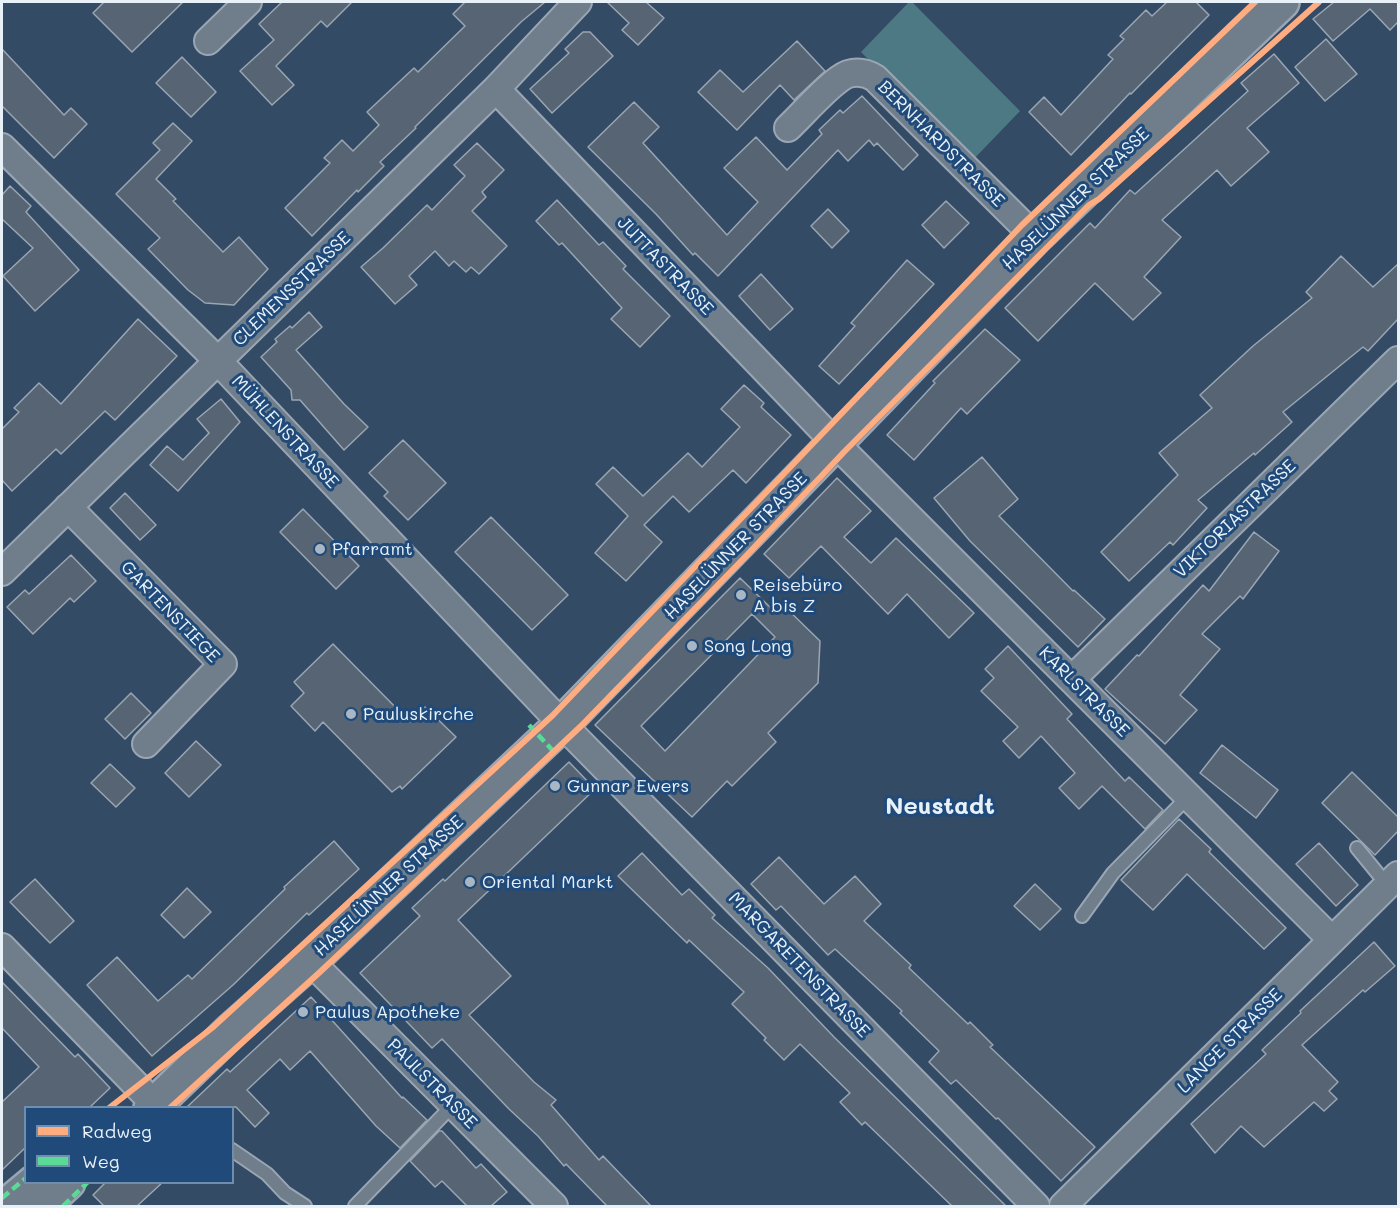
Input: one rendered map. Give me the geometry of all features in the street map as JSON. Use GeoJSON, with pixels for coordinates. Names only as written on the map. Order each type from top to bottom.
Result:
{"type":"FeatureCollection","features":[{"type":"Feature","properties":{"kind":"street"},"geometry":{"type":"LineString","coordinates":[[208,41],[248,2]]}},
{"type":"Feature","properties":{"kind":"street","name":"CLEMENSSTRASSE"},"geometry":{"type":"LineString","coordinates":[[2,572],[496,89],[578,2]]}},
{"type":"Feature","properties":{"kind":"street","name":"HASELÜNNER STRASSE"},"geometry":{"type":"LineString","coordinates":[[140,1102],[231,1030],[310,961],[562,724],[1035,237],[1282,2]]}},
{"type":"Feature","properties":{"kind":"street","name":"BERNHARDSTRASSE"},"geometry":{"type":"LineString","coordinates":[[788,128],[838,79],[849,73],[866,73],[875,78],[1035,237]]}},
{"type":"Feature","properties":{"kind":"street","name":"JUTTASTRASSE"},"geometry":{"type":"LineString","coordinates":[[496,89],[836,443]]}},
{"type":"Feature","properties":{"kind":"street","name":"MÜHLENSTRASSE"},"geometry":{"type":"LineString","coordinates":[[2,147],[218,361],[562,724]]}},
{"type":"Feature","properties":{"kind":"street","name":"VIKTORIASTRASSE"},"geometry":{"type":"LineString","coordinates":[[1072,679],[1398,360]]}},
{"type":"Feature","properties":{"kind":"street","name":"KARLSTRASSE"},"geometry":{"type":"LineString","coordinates":[[836,443],[1332,940]]}},
{"type":"Feature","properties":{"kind":"street","name":"GARTENSTIEGE"},"geometry":{"type":"LineString","coordinates":[[68,507],[223,664],[146,744]]}},
{"type":"Feature","properties":{"kind":"street","name":"MARGARETENSTRASSE"},"geometry":{"type":"LineString","coordinates":[[562,724],[1036,1206]]}},
{"type":"Feature","properties":{"kind":"street","name":"LANGE STRASSE"},"geometry":{"type":"LineString","coordinates":[[1063,1206],[1393,880]]}},
{"type":"Feature","properties":{"kind":"street"},"geometry":{"type":"LineString","coordinates":[[2,947],[140,1102]]}},
{"type":"Feature","properties":{"kind":"street","name":"PAULSTRASSE"},"geometry":{"type":"LineString","coordinates":[[310,961],[554,1206]]}},
{"type":"Feature","properties":{"kind":"street"},"geometry":{"type":"LineString","coordinates":[[6,1206],[33,1184]]}},
{"type":"Feature","properties":{"kind":"street"},"geometry":{"type":"LineString","coordinates":[[42,1206],[66,1184]]}},
{"type":"Feature","properties":{"kind":"lane"},"geometry":{"type":"LineString","coordinates":[[1082,916],[1113,873],[1179,806],[1190,798]]}},
{"type":"Feature","properties":{"kind":"lane"},"geometry":{"type":"LineString","coordinates":[[1357,848],[1393,880]]}},
{"type":"Feature","properties":{"kind":"lane"},"geometry":{"type":"LineString","coordinates":[[355,1206],[453,1105]]}},
{"type":"Feature","properties":{"kind":"lane"},"geometry":{"type":"LineString","coordinates":[[234,1151],[267,1174],[285,1193],[305,1206]]}},
{"type":"Feature","properties":{"kind":"green space"},"geometry":{"type":"Polygon","coordinates":[[[909,2],[912,2],[1020,111],[970,163],[861,52],[909,2]]]}},
{"type":"Feature","properties":{"kind":"building"},"geometry":{"type":"Polygon","coordinates":[[[104,2],[183,2],[132,52],[93,13],[104,2]]]}},
{"type":"Feature","properties":{"kind":"building"},"geometry":{"type":"Polygon","coordinates":[[[282,2],[352,2],[327,27],[321,21],[276,66],[294,85],[272,105],[240,71],[274,40],[259,24],[282,2]]]}},
{"type":"Feature","properties":{"kind":"building"},"geometry":{"type":"Polygon","coordinates":[[[465,2],[545,2],[521,22],[380,162],[384,166],[312,236],[285,208],[330,163],[324,158],[342,140],[353,151],[379,125],[367,112],[414,68],[418,72],[465,26],[453,14],[465,2]]]}},
{"type":"Feature","properties":{"kind":"building"},"geometry":{"type":"Polygon","coordinates":[[[607,2],[646,2],[664,18],[638,45],[622,30],[629,23],[607,2]]]}},
{"type":"Feature","properties":{"kind":"building"},"geometry":{"type":"Polygon","coordinates":[[[1167,2],[1196,2],[1209,15],[1071,155],[1029,112],[1044,97],[1061,115],[1113,59],[1108,55],[1124,39],[1120,36],[1146,10],[1152,16],[1167,2]]]}},
{"type":"Feature","properties":{"kind":"building"},"geometry":{"type":"Polygon","coordinates":[[[1334,2],[1398,2],[1398,22],[1390,30],[1370,9],[1333,41],[1313,19],[1334,2]]]}},
{"type":"Feature","properties":{"kind":"building"},"geometry":{"type":"Polygon","coordinates":[[[583,32],[590,32],[613,56],[552,113],[530,89],[569,53],[565,49],[583,32]]]}},
{"type":"Feature","properties":{"kind":"building"},"geometry":{"type":"Polygon","coordinates":[[[1326,39],[1357,74],[1325,101],[1295,67],[1326,39]]]}},
{"type":"Feature","properties":{"kind":"building"},"geometry":{"type":"Polygon","coordinates":[[[797,41],[825,71],[794,100],[780,85],[737,130],[698,92],[720,70],[743,92],[797,41]]]}},
{"type":"Feature","properties":{"kind":"building"},"geometry":{"type":"Polygon","coordinates":[[[2,49],[64,115],[71,108],[87,124],[54,158],[2,106],[2,49]]]}},
{"type":"Feature","properties":{"kind":"building"},"geometry":{"type":"Polygon","coordinates":[[[1274,54],[1299,83],[1247,128],[1269,152],[1231,186],[1217,170],[1162,220],[1181,237],[1144,277],[1161,293],[1133,320],[1095,283],[1038,341],[1005,308],[1090,223],[1095,228],[1130,190],[1135,194],[1248,91],[1241,83],[1274,54]]]}},
{"type":"Feature","properties":{"kind":"building"},"geometry":{"type":"Polygon","coordinates":[[[182,57],[216,92],[191,117],[156,83],[182,57]]]}},
{"type":"Feature","properties":{"kind":"building"},"geometry":{"type":"Polygon","coordinates":[[[862,96],[918,155],[903,170],[877,143],[874,146],[869,140],[848,161],[838,150],[718,276],[695,253],[693,255],[656,214],[588,147],[634,102],[659,127],[643,143],[727,235],[758,202],[724,168],[756,137],[787,170],[822,134],[819,130],[840,110],[843,113],[862,96]]]}},
{"type":"Feature","properties":{"kind":"building"},"geometry":{"type":"Polygon","coordinates":[[[173,123],[192,141],[156,179],[176,199],[173,201],[223,252],[239,237],[268,269],[234,305],[205,303],[188,290],[148,249],[160,238],[116,194],[160,150],[153,143],[173,123]]]}},
{"type":"Feature","properties":{"kind":"building"},"geometry":{"type":"Polygon","coordinates":[[[477,143],[504,170],[482,192],[486,197],[472,211],[507,246],[479,274],[471,267],[466,272],[454,261],[449,266],[435,251],[409,276],[417,285],[395,304],[361,267],[427,205],[432,210],[465,176],[454,165],[477,143]]]}},
{"type":"Feature","properties":{"kind":"building"},"geometry":{"type":"Polygon","coordinates":[[[10,186],[31,206],[26,212],[79,270],[35,311],[3,276],[33,248],[2,219],[2,195],[10,186]]]}},
{"type":"Feature","properties":{"kind":"building"},"geometry":{"type":"Polygon","coordinates":[[[557,200],[599,245],[603,242],[626,266],[623,269],[670,316],[640,347],[611,319],[622,308],[562,243],[559,245],[536,221],[557,200]]]}},
{"type":"Feature","properties":{"kind":"building"},"geometry":{"type":"Polygon","coordinates":[[[946,201],[969,223],[944,248],[922,225],[946,201]]]}},
{"type":"Feature","properties":{"kind":"building"},"geometry":{"type":"Polygon","coordinates":[[[828,209],[849,231],[832,248],[811,226],[828,209]]]}},
{"type":"Feature","properties":{"kind":"building"},"geometry":{"type":"Polygon","coordinates":[[[1341,256],[1373,287],[1398,264],[1398,319],[1368,351],[1363,347],[1283,412],[1292,422],[1198,500],[1207,508],[1173,545],[1170,542],[1129,581],[1101,552],[1178,475],[1159,453],[1212,408],[1200,395],[1253,346],[1312,298],[1306,292],[1341,256]]]}},
{"type":"Feature","properties":{"kind":"building"},"geometry":{"type":"Polygon","coordinates":[[[907,260],[934,284],[839,384],[819,366],[855,326],[851,323],[907,260]]]}},
{"type":"Feature","properties":{"kind":"building"},"geometry":{"type":"Polygon","coordinates":[[[761,274],[793,309],[770,330],[739,296],[761,274]]]}},
{"type":"Feature","properties":{"kind":"building"},"geometry":{"type":"Polygon","coordinates":[[[309,312],[322,327],[296,350],[344,404],[368,427],[344,450],[300,400],[292,400],[291,390],[261,357],[277,342],[275,339],[290,326],[292,328],[309,312]]]}},
{"type":"Feature","properties":{"kind":"building"},"geometry":{"type":"Polygon","coordinates":[[[138,319],[177,356],[115,420],[105,411],[61,454],[56,449],[12,491],[2,480],[2,429],[19,412],[14,408],[39,383],[61,404],[138,319]]]}},
{"type":"Feature","properties":{"kind":"building"},"geometry":{"type":"Polygon","coordinates":[[[985,329],[1020,360],[967,414],[961,408],[914,460],[887,435],[935,383],[933,381],[985,329]]]}},
{"type":"Feature","properties":{"kind":"building"},"geometry":{"type":"Polygon","coordinates":[[[744,385],[764,403],[761,407],[791,435],[746,483],[733,470],[689,512],[673,496],[644,525],[662,542],[626,581],[595,553],[628,516],[596,484],[613,467],[643,496],[688,453],[702,467],[740,427],[721,409],[744,385]]]}},
{"type":"Feature","properties":{"kind":"building"},"geometry":{"type":"Polygon","coordinates":[[[221,399],[240,422],[178,491],[150,465],[167,446],[183,460],[209,433],[197,419],[221,399]]]}},
{"type":"Feature","properties":{"kind":"building"},"geometry":{"type":"Polygon","coordinates":[[[403,440],[446,483],[408,520],[384,496],[388,492],[369,473],[403,440]]]}},
{"type":"Feature","properties":{"kind":"building"},"geometry":{"type":"Polygon","coordinates":[[[982,457],[1018,499],[999,516],[1073,591],[1105,619],[1078,647],[970,541],[934,498],[982,457]]]}},
{"type":"Feature","properties":{"kind":"building"},"geometry":{"type":"Polygon","coordinates":[[[837,478],[871,511],[844,537],[871,563],[896,538],[974,613],[949,638],[907,594],[888,614],[821,546],[789,578],[764,554],[837,478]]]}},
{"type":"Feature","properties":{"kind":"building"},"geometry":{"type":"Polygon","coordinates":[[[125,493],[156,525],[140,540],[110,508],[125,493]]]}},
{"type":"Feature","properties":{"kind":"building","name":"Pfarramt"},"geometry":{"type":"Polygon","coordinates":[[[303,509],[359,566],[336,589],[280,532],[303,509]]]}},
{"type":"Feature","properties":{"kind":"building"},"geometry":{"type":"Polygon","coordinates":[[[491,517],[568,595],[532,630],[455,552],[491,517]]]}},
{"type":"Feature","properties":{"kind":"building"},"geometry":{"type":"Polygon","coordinates":[[[1254,532],[1279,551],[1243,599],[1240,596],[1202,634],[1220,649],[1180,695],[1197,710],[1165,744],[1105,689],[1137,655],[1139,656],[1203,585],[1209,591],[1254,532]]]}},
{"type":"Feature","properties":{"kind":"building"},"geometry":{"type":"Polygon","coordinates":[[[71,555],[96,581],[74,602],[70,598],[33,634],[7,607],[25,590],[29,594],[71,555]]]}},
{"type":"Feature","properties":{"kind":"building"},"geometry":{"type":"Polygon","coordinates":[[[740,578],[774,611],[782,604],[820,641],[818,683],[768,733],[776,742],[732,786],[727,781],[692,817],[595,725],[740,578]],[[752,614],[641,726],[665,751],[775,637],[752,614]]]}},
{"type":"Feature","properties":{"kind":"building","name":"Pauluskirche"},"geometry":{"type":"Polygon","coordinates":[[[333,644],[410,722],[425,707],[456,737],[402,789],[400,786],[392,792],[323,722],[315,731],[291,706],[304,693],[294,682],[333,644]]]}},
{"type":"Feature","properties":{"kind":"building"},"geometry":{"type":"Polygon","coordinates":[[[1008,646],[1072,714],[1067,719],[1125,781],[1129,777],[1163,810],[1145,829],[1102,786],[1079,809],[1059,788],[1075,773],[1041,736],[1019,758],[1003,741],[1018,727],[981,691],[994,678],[985,669],[1008,646]]]}},
{"type":"Feature","properties":{"kind":"building"},"geometry":{"type":"Polygon","coordinates":[[[131,693],[151,713],[125,739],[105,719],[131,693]]]}},
{"type":"Feature","properties":{"kind":"building"},"geometry":{"type":"Polygon","coordinates":[[[196,741],[221,765],[189,797],[165,773],[196,741]]]}},
{"type":"Feature","properties":{"kind":"building"},"geometry":{"type":"Polygon","coordinates":[[[1222,745],[1278,790],[1256,818],[1200,773],[1222,745]]]}},
{"type":"Feature","properties":{"kind":"building"},"geometry":{"type":"Polygon","coordinates":[[[569,762],[595,789],[458,920],[511,976],[469,1015],[534,1082],[556,1100],[551,1105],[599,1160],[603,1156],[651,1206],[607,1206],[566,1164],[564,1166],[538,1136],[442,1039],[432,1048],[360,973],[420,916],[412,908],[443,879],[445,881],[569,762]]]}},
{"type":"Feature","properties":{"kind":"building"},"geometry":{"type":"Polygon","coordinates":[[[110,764],[135,788],[116,807],[91,783],[110,764]]]}},
{"type":"Feature","properties":{"kind":"building"},"geometry":{"type":"Polygon","coordinates":[[[1352,772],[1398,817],[1398,831],[1375,855],[1322,803],[1352,772]]]}},
{"type":"Feature","properties":{"kind":"building"},"geometry":{"type":"Polygon","coordinates":[[[1179,819],[1211,849],[1209,852],[1286,928],[1264,949],[1187,874],[1153,910],[1121,880],[1179,819]]]}},
{"type":"Feature","properties":{"kind":"building"},"geometry":{"type":"Polygon","coordinates":[[[334,841],[359,869],[309,915],[307,913],[233,985],[152,1056],[87,985],[117,957],[158,1001],[188,975],[192,979],[285,889],[284,887],[334,841]]]}},
{"type":"Feature","properties":{"kind":"building"},"geometry":{"type":"Polygon","coordinates":[[[1319,843],[1358,885],[1336,906],[1296,864],[1319,843]]]}},
{"type":"Feature","properties":{"kind":"building"},"geometry":{"type":"Polygon","coordinates":[[[642,853],[682,895],[689,889],[715,915],[712,918],[768,968],[834,1037],[1006,1206],[952,1206],[865,1122],[862,1125],[840,1102],[850,1093],[800,1044],[784,1060],[732,1004],[744,992],[689,940],[687,943],[618,876],[642,853]]]}},
{"type":"Feature","properties":{"kind":"building"},"geometry":{"type":"Polygon","coordinates":[[[779,857],[824,904],[855,876],[881,904],[864,921],[911,965],[909,968],[968,1024],[970,1022],[993,1045],[990,1047],[1095,1147],[1061,1181],[956,1080],[951,1084],[929,1062],[939,1051],[900,1013],[902,1011],[835,949],[828,955],[781,906],[776,910],[751,884],[779,857]]]}},
{"type":"Feature","properties":{"kind":"building"},"geometry":{"type":"Polygon","coordinates":[[[35,879],[74,921],[50,943],[10,902],[35,879]]]}},
{"type":"Feature","properties":{"kind":"building"},"geometry":{"type":"Polygon","coordinates":[[[1035,884],[1061,909],[1040,930],[1014,906],[1035,884]]]}},
{"type":"Feature","properties":{"kind":"building"},"geometry":{"type":"Polygon","coordinates":[[[187,888],[211,912],[184,938],[161,915],[187,888]]]}},
{"type":"Feature","properties":{"kind":"building"},"geometry":{"type":"Polygon","coordinates":[[[1374,942],[1395,966],[1365,992],[1363,990],[1302,1045],[1338,1082],[1329,1091],[1337,1099],[1324,1111],[1314,1102],[1264,1147],[1241,1126],[1215,1153],[1191,1124],[1266,1054],[1262,1050],[1301,1013],[1300,1011],[1374,942]]]}},
{"type":"Feature","properties":{"kind":"building"},"geometry":{"type":"Polygon","coordinates":[[[2,982],[75,1057],[78,1054],[110,1088],[91,1106],[24,1106],[24,1149],[2,1170],[2,1102],[39,1067],[2,1028],[2,982]]]}},
{"type":"Feature","properties":{"kind":"building"},"geometry":{"type":"Polygon","coordinates":[[[311,997],[402,1098],[427,1120],[400,1148],[376,1126],[310,1051],[290,1070],[280,1059],[247,1090],[269,1113],[255,1127],[234,1106],[188,1106],[227,1069],[230,1072],[311,997]]]}},
{"type":"Feature","properties":{"kind":"building"},"geometry":{"type":"Polygon","coordinates":[[[439,1131],[442,1131],[476,1168],[481,1164],[507,1192],[491,1206],[467,1206],[442,1181],[435,1187],[410,1161],[439,1131]]]}},
{"type":"Feature","properties":{"kind":"building"},"geometry":{"type":"Polygon","coordinates":[[[104,1184],[161,1184],[137,1206],[104,1206],[93,1195],[104,1184]]]}},
{"type":"Feature","properties":{"kind":"marked path"},"geometry":{"type":"LineString","coordinates":[[529,725],[556,754]]}},
{"type":"Feature","properties":{"kind":"marked path"},"geometry":{"type":"LineString","coordinates":[[2,1198],[24,1180]]}},
{"type":"Feature","properties":{"kind":"marked path"},"geometry":{"type":"LineString","coordinates":[[63,1206],[86,1184]]}},
{"type":"Feature","properties":{"kind":"cycle path"},"geometry":{"type":"LineString","coordinates":[[112,1106],[212,1028],[553,715],[1022,225],[1255,2]]}},
{"type":"Feature","properties":{"kind":"cycle path"},"geometry":{"type":"LineString","coordinates":[[172,1106],[320,972],[581,726],[844,452],[1089,205],[1099,199],[1319,2]]}},
{"type":"Feature","properties":{"kind":"place","name":"Pfarramt"},"geometry":{"type":"Point","coordinates":[320,549]}},
{"type":"Feature","properties":{"kind":"place","name":"Reisebüro A bis Z"},"geometry":{"type":"Point","coordinates":[741,595]}},
{"type":"Feature","properties":{"kind":"place","name":"Song Long"},"geometry":{"type":"Point","coordinates":[692,646]}},
{"type":"Feature","properties":{"kind":"place","name":"Pauluskirche"},"geometry":{"type":"Point","coordinates":[351,714]}},
{"type":"Feature","properties":{"kind":"place","name":"Gunnar Ewers"},"geometry":{"type":"Point","coordinates":[555,786]}},
{"type":"Feature","properties":{"kind":"place","name":"Oriental Markt"},"geometry":{"type":"Point","coordinates":[470,882]}},
{"type":"Feature","properties":{"kind":"place","name":"Paulus Apotheke"},"geometry":{"type":"Point","coordinates":[303,1012]}},
{"type":"Feature","properties":{"kind":"district","name":"Neustadt"},"geometry":{"type":"Point","coordinates":[940,807]}}]}
